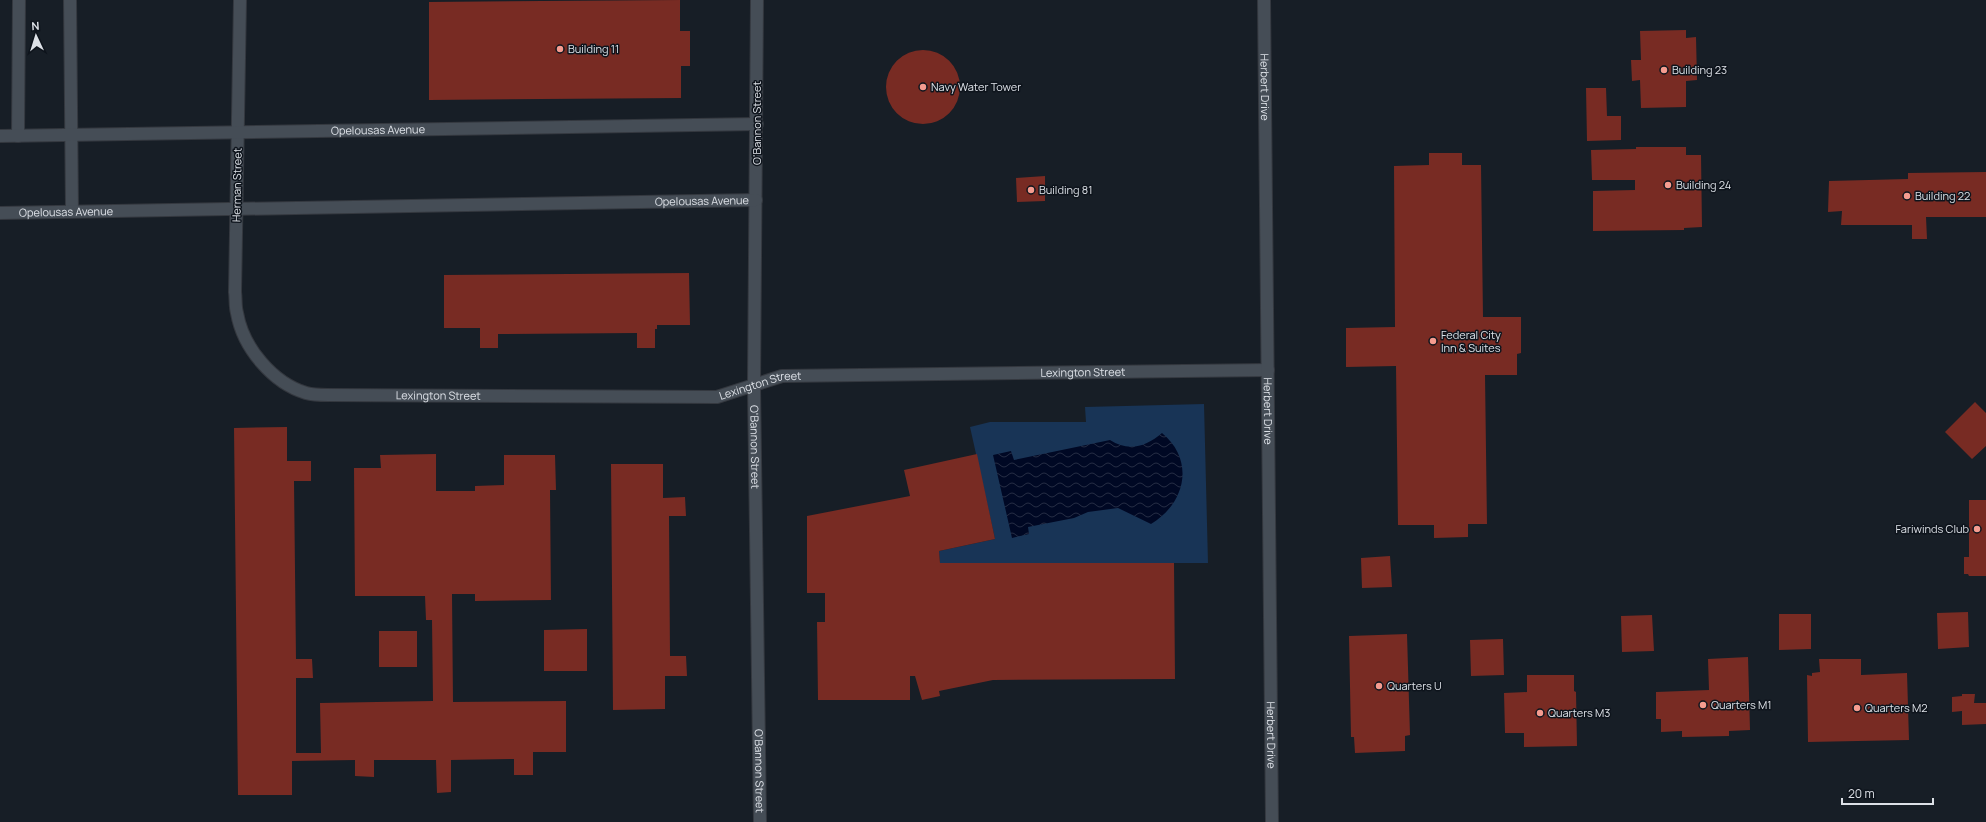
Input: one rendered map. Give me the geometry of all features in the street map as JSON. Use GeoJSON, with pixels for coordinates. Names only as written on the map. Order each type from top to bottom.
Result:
{"type":"FeatureCollection","features":[{"type":"Feature","properties":{"kind":"street"},"geometry":{"type":"LineString","coordinates":[[18,136],[19,0]]}},
{"type":"Feature","properties":{"kind":"street"},"geometry":{"type":"LineString","coordinates":[[70,0],[72,212]]}},
{"type":"Feature","properties":{"kind":"street","name":"Herman Street"},"geometry":{"type":"LineString","coordinates":[[240,0],[236,209],[236,313],[242,330],[263,363]]}},
{"type":"Feature","properties":{"kind":"street","name":"O'Bannon Street"},"geometry":{"type":"LineString","coordinates":[[757,0],[754,386],[760,822]]}},
{"type":"Feature","properties":{"kind":"street","name":"Herbert Drive"},"geometry":{"type":"LineString","coordinates":[[1264,0],[1272,822]]}},
{"type":"Feature","properties":{"kind":"street","name":"Opelousas Avenue"},"geometry":{"type":"LineString","coordinates":[[0,136],[757,124]]}},
{"type":"Feature","properties":{"kind":"street","name":"Opelousas Avenue"},"geometry":{"type":"LineString","coordinates":[[0,213],[756,200]]}},
{"type":"Feature","properties":{"kind":"street","name":"Lexington Street"},"geometry":{"type":"LineString","coordinates":[[263,363],[273,376],[288,386],[308,393],[328,395],[717,396],[754,386],[782,376],[1268,370]]}},
{"type":"Feature","properties":{"kind":"shaded area"},"geometry":{"type":"Polygon","coordinates":[[[1204,404],[1208,563],[940,563],[939,551],[995,539],[970,427],[990,422],[1086,422],[1085,407],[1204,404]]]}},
{"type":"Feature","properties":{"kind":"water"},"geometry":{"type":"Polygon","coordinates":[[[1162,433],[1172,444],[1179,456],[1182,468],[1182,481],[1179,493],[1172,505],[1163,515],[1151,524],[1118,508],[1088,512],[1074,518],[1028,527],[1029,534],[1012,538],[993,455],[1011,451],[1014,460],[1110,440],[1117,444],[1130,447],[1143,445],[1150,442],[1162,433]]]}},
{"type":"Feature","properties":{"kind":"building","name":"Building 11"},"geometry":{"type":"Polygon","coordinates":[[[680,0],[680,31],[690,31],[690,66],[681,66],[681,98],[429,100],[429,2],[680,0]]]}},
{"type":"Feature","properties":{"kind":"building","name":"Building 23"},"geometry":{"type":"Polygon","coordinates":[[[1686,30],[1686,38],[1696,37],[1697,80],[1686,81],[1686,107],[1641,108],[1640,80],[1632,81],[1631,60],[1641,60],[1640,31],[1686,30]]]}},
{"type":"Feature","properties":{"kind":"building","name":"Navy Water Tower"},"geometry":{"type":"Polygon","coordinates":[[[923,50],[944,56],[954,66],[960,87],[954,108],[944,118],[923,124],[902,118],[892,108],[886,87],[892,66],[902,56],[923,50]]]}},
{"type":"Feature","properties":{"kind":"building"},"geometry":{"type":"Polygon","coordinates":[[[1586,88],[1606,88],[1607,116],[1621,116],[1621,140],[1587,141],[1586,88]]]}},
{"type":"Feature","properties":{"kind":"building","name":"Building 24"},"geometry":{"type":"Polygon","coordinates":[[[1636,147],[1686,147],[1686,155],[1701,155],[1702,227],[1684,228],[1684,230],[1593,231],[1593,191],[1635,190],[1635,180],[1592,180],[1591,150],[1636,149],[1636,147]]]}},
{"type":"Feature","properties":{"kind":"building","name":"Federal City Inn & Suites"},"geometry":{"type":"Polygon","coordinates":[[[1429,153],[1462,153],[1462,165],[1481,165],[1483,317],[1521,317],[1521,353],[1517,354],[1517,375],[1485,375],[1487,524],[1468,524],[1468,537],[1434,538],[1434,525],[1398,525],[1396,366],[1346,367],[1346,328],[1395,327],[1394,166],[1429,165],[1429,153]]]}},
{"type":"Feature","properties":{"kind":"building","name":"Building 22"},"geometry":{"type":"Polygon","coordinates":[[[1986,172],[1986,217],[1926,217],[1927,239],[1912,239],[1912,225],[1841,225],[1842,211],[1828,212],[1829,181],[1908,179],[1908,173],[1986,172]]]}},
{"type":"Feature","properties":{"kind":"building","name":"Building 81"},"geometry":{"type":"Polygon","coordinates":[[[1045,176],[1045,201],[1017,202],[1016,178],[1045,176]]]}},
{"type":"Feature","properties":{"kind":"building"},"geometry":{"type":"Polygon","coordinates":[[[689,273],[690,325],[657,325],[657,329],[655,329],[655,348],[637,348],[637,333],[498,334],[498,348],[480,348],[480,328],[444,328],[444,275],[689,273]]]}},
{"type":"Feature","properties":{"kind":"building"},"geometry":{"type":"Polygon","coordinates":[[[1975,402],[1986,413],[1986,446],[1972,459],[1945,432],[1975,402]]]}},
{"type":"Feature","properties":{"kind":"building"},"geometry":{"type":"Polygon","coordinates":[[[287,427],[287,461],[311,461],[311,481],[294,481],[296,659],[312,659],[313,678],[296,678],[296,753],[321,753],[320,703],[433,701],[432,620],[426,620],[425,596],[355,596],[354,468],[381,468],[380,455],[436,454],[436,491],[475,491],[475,486],[504,485],[504,455],[555,455],[556,490],[550,490],[551,600],[475,601],[475,594],[452,594],[453,702],[566,701],[566,752],[533,752],[533,775],[514,775],[514,759],[451,760],[451,792],[437,793],[436,760],[374,760],[374,777],[355,776],[355,760],[292,761],[292,795],[238,795],[234,428],[287,427]]]}},
{"type":"Feature","properties":{"kind":"building"},"geometry":{"type":"Polygon","coordinates":[[[977,454],[995,539],[939,551],[940,563],[1174,563],[1175,679],[993,680],[939,691],[940,696],[922,700],[915,676],[910,676],[910,700],[818,700],[817,622],[825,622],[825,593],[807,593],[807,516],[910,496],[904,470],[977,454]]]}},
{"type":"Feature","properties":{"kind":"building"},"geometry":{"type":"Polygon","coordinates":[[[611,464],[663,464],[663,498],[685,497],[686,516],[669,516],[670,656],[686,656],[687,676],[665,676],[665,709],[613,710],[611,464]]]}},
{"type":"Feature","properties":{"kind":"building","name":"Fariwinds Club"},"geometry":{"type":"Polygon","coordinates":[[[1969,500],[1986,500],[1986,576],[1969,576],[1968,574],[1964,574],[1964,557],[1969,557],[1969,500]]]}},
{"type":"Feature","properties":{"kind":"building"},"geometry":{"type":"Polygon","coordinates":[[[1390,556],[1392,587],[1362,588],[1361,558],[1390,556]]]}},
{"type":"Feature","properties":{"kind":"building"},"geometry":{"type":"Polygon","coordinates":[[[1968,612],[1969,647],[1938,649],[1937,613],[1968,612]]]}},
{"type":"Feature","properties":{"kind":"building"},"geometry":{"type":"Polygon","coordinates":[[[1779,614],[1811,614],[1811,649],[1779,650],[1779,614]]]}},
{"type":"Feature","properties":{"kind":"building"},"geometry":{"type":"Polygon","coordinates":[[[1652,615],[1654,651],[1622,652],[1621,616],[1652,615]]]}},
{"type":"Feature","properties":{"kind":"building"},"geometry":{"type":"Polygon","coordinates":[[[587,629],[587,671],[544,671],[544,630],[587,629]]]}},
{"type":"Feature","properties":{"kind":"building"},"geometry":{"type":"Polygon","coordinates":[[[379,631],[417,631],[417,667],[379,667],[379,631]]]}},
{"type":"Feature","properties":{"kind":"building","name":"Quarters U"},"geometry":{"type":"Polygon","coordinates":[[[1407,634],[1410,735],[1405,736],[1405,751],[1355,753],[1354,737],[1351,737],[1349,636],[1407,634]]]}},
{"type":"Feature","properties":{"kind":"building"},"geometry":{"type":"Polygon","coordinates":[[[1503,639],[1504,675],[1471,676],[1470,640],[1503,639]]]}},
{"type":"Feature","properties":{"kind":"building","name":"Quarters M1"},"geometry":{"type":"Polygon","coordinates":[[[1748,657],[1750,730],[1729,731],[1729,736],[1682,737],[1682,731],[1661,732],[1661,719],[1656,719],[1656,692],[1709,690],[1708,659],[1748,657]]]}},
{"type":"Feature","properties":{"kind":"building","name":"Quarters M2"},"geometry":{"type":"Polygon","coordinates":[[[1819,659],[1861,659],[1861,675],[1907,673],[1909,740],[1808,742],[1807,675],[1812,676],[1812,673],[1820,672],[1819,659]]]}},
{"type":"Feature","properties":{"kind":"building","name":"Quarters M3"},"geometry":{"type":"Polygon","coordinates":[[[1527,675],[1574,675],[1574,691],[1576,692],[1577,746],[1524,747],[1524,733],[1505,733],[1504,693],[1527,692],[1527,675]]]}},
{"type":"Feature","properties":{"kind":"building"},"geometry":{"type":"Polygon","coordinates":[[[1962,694],[1975,694],[1974,703],[1986,703],[1986,724],[1962,725],[1962,711],[1952,712],[1952,697],[1962,696],[1962,694]]]}},
{"type":"Feature","properties":{"kind":"place","name":"Building 11"},"geometry":{"type":"Point","coordinates":[560,49]}},
{"type":"Feature","properties":{"kind":"place","name":"Building 23"},"geometry":{"type":"Point","coordinates":[1664,70]}},
{"type":"Feature","properties":{"kind":"place","name":"Navy Water Tower"},"geometry":{"type":"Point","coordinates":[923,87]}},
{"type":"Feature","properties":{"kind":"place","name":"Building 24"},"geometry":{"type":"Point","coordinates":[1668,185]}},
{"type":"Feature","properties":{"kind":"place","name":"Building 81"},"geometry":{"type":"Point","coordinates":[1031,190]}},
{"type":"Feature","properties":{"kind":"place","name":"Building 22"},"geometry":{"type":"Point","coordinates":[1907,196]}},
{"type":"Feature","properties":{"kind":"place","name":"Federal City Inn & Suites"},"geometry":{"type":"Point","coordinates":[1433,341]}},
{"type":"Feature","properties":{"kind":"place","name":"Fariwinds Club"},"geometry":{"type":"Point","coordinates":[1977,529]}},
{"type":"Feature","properties":{"kind":"place","name":"Quarters U"},"geometry":{"type":"Point","coordinates":[1379,686]}},
{"type":"Feature","properties":{"kind":"place","name":"Quarters M1"},"geometry":{"type":"Point","coordinates":[1703,705]}},
{"type":"Feature","properties":{"kind":"place","name":"Quarters M2"},"geometry":{"type":"Point","coordinates":[1857,708]}},
{"type":"Feature","properties":{"kind":"place","name":"Quarters M3"},"geometry":{"type":"Point","coordinates":[1540,713]}}]}
